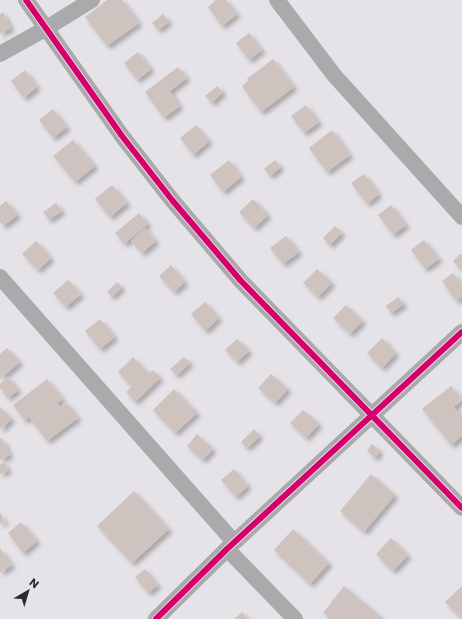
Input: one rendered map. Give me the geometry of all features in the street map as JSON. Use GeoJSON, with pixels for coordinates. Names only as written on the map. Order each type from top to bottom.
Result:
{"type":"FeatureCollection","features":[{"type":"Feature","properties":{"kind":"street"},"geometry":{"type":"LineString","coordinates":[[26,0],[127,142],[172,200],[241,282],[462,508]]}},
{"type":"Feature","properties":{"kind":"street"},"geometry":{"type":"LineString","coordinates":[[0,54],[46,29],[92,0]]}},
{"type":"Feature","properties":{"kind":"street"},"geometry":{"type":"LineString","coordinates":[[277,0],[334,75],[462,217]]}},
{"type":"Feature","properties":{"kind":"street"},"geometry":{"type":"LineString","coordinates":[[0,277],[295,619]]}},
{"type":"Feature","properties":{"kind":"street"},"geometry":{"type":"LineString","coordinates":[[156,619],[230,545],[462,332]]}},
{"type":"Feature","properties":{"kind":"building"},"geometry":{"type":"Polygon","coordinates":[[[107,0],[122,0],[139,23],[107,46],[85,17],[107,0]]]}},
{"type":"Feature","properties":{"kind":"building"},"geometry":{"type":"Polygon","coordinates":[[[216,0],[226,0],[237,14],[222,26],[208,7],[216,0]]]}},
{"type":"Feature","properties":{"kind":"building"},"geometry":{"type":"Polygon","coordinates":[[[3,12],[11,28],[0,34],[0,14],[3,12]]]}},
{"type":"Feature","properties":{"kind":"building"},"geometry":{"type":"Polygon","coordinates":[[[163,14],[169,22],[158,30],[152,23],[163,14]]]}},
{"type":"Feature","properties":{"kind":"building"},"geometry":{"type":"Polygon","coordinates":[[[249,33],[262,50],[249,60],[236,43],[249,33]]]}},
{"type":"Feature","properties":{"kind":"building"},"geometry":{"type":"Polygon","coordinates":[[[138,52],[151,69],[137,80],[124,63],[138,52]]]}},
{"type":"Feature","properties":{"kind":"building"},"geometry":{"type":"Polygon","coordinates":[[[273,59],[294,87],[261,112],[242,86],[248,81],[247,79],[273,59]]]}},
{"type":"Feature","properties":{"kind":"building"},"geometry":{"type":"Polygon","coordinates":[[[178,67],[187,78],[170,91],[180,106],[164,118],[145,92],[178,67]]]}},
{"type":"Feature","properties":{"kind":"building"},"geometry":{"type":"Polygon","coordinates":[[[25,70],[37,87],[24,98],[11,81],[25,70]]]}},
{"type":"Feature","properties":{"kind":"building"},"geometry":{"type":"Polygon","coordinates":[[[217,86],[223,92],[212,103],[205,96],[217,86]]]}},
{"type":"Feature","properties":{"kind":"building"},"geometry":{"type":"Polygon","coordinates":[[[306,105],[319,122],[304,133],[291,116],[306,105]]]}},
{"type":"Feature","properties":{"kind":"building"},"geometry":{"type":"Polygon","coordinates":[[[53,109],[67,127],[53,138],[39,120],[53,109]]]}},
{"type":"Feature","properties":{"kind":"building"},"geometry":{"type":"Polygon","coordinates":[[[196,125],[209,141],[193,155],[180,138],[196,125]]]}},
{"type":"Feature","properties":{"kind":"building"},"geometry":{"type":"Polygon","coordinates":[[[332,130],[350,155],[327,172],[309,148],[332,130]]]}},
{"type":"Feature","properties":{"kind":"building"},"geometry":{"type":"Polygon","coordinates":[[[73,140],[95,166],[75,182],[53,156],[73,140]]]}},
{"type":"Feature","properties":{"kind":"building"},"geometry":{"type":"Polygon","coordinates":[[[229,160],[241,177],[223,192],[210,175],[229,160]]]}},
{"type":"Feature","properties":{"kind":"building"},"geometry":{"type":"Polygon","coordinates":[[[275,160],[281,167],[270,176],[264,169],[275,160]]]}},
{"type":"Feature","properties":{"kind":"building"},"geometry":{"type":"Polygon","coordinates":[[[364,174],[379,194],[367,204],[351,183],[364,174]]]}},
{"type":"Feature","properties":{"kind":"building"},"geometry":{"type":"Polygon","coordinates":[[[112,185],[127,203],[110,217],[95,199],[112,185]]]}},
{"type":"Feature","properties":{"kind":"building"},"geometry":{"type":"Polygon","coordinates":[[[253,199],[268,215],[254,228],[239,212],[253,199]]]}},
{"type":"Feature","properties":{"kind":"building"},"geometry":{"type":"Polygon","coordinates":[[[6,201],[18,215],[3,226],[0,222],[0,206],[6,201]]]}},
{"type":"Feature","properties":{"kind":"building"},"geometry":{"type":"Polygon","coordinates":[[[56,203],[62,211],[49,220],[43,212],[56,203]]]}},
{"type":"Feature","properties":{"kind":"building"},"geometry":{"type":"Polygon","coordinates":[[[391,205],[406,225],[393,235],[378,215],[391,205]]]}},
{"type":"Feature","properties":{"kind":"building"},"geometry":{"type":"Polygon","coordinates":[[[139,213],[148,224],[124,244],[115,233],[139,213]]]}},
{"type":"Feature","properties":{"kind":"building"},"geometry":{"type":"Polygon","coordinates":[[[335,226],[342,233],[330,245],[323,238],[335,226]]]}},
{"type":"Feature","properties":{"kind":"building"},"geometry":{"type":"Polygon","coordinates":[[[145,228],[156,241],[142,253],[131,241],[145,228]]]}},
{"type":"Feature","properties":{"kind":"building"},"geometry":{"type":"Polygon","coordinates":[[[286,236],[299,252],[283,264],[270,248],[286,236]]]}},
{"type":"Feature","properties":{"kind":"building"},"geometry":{"type":"Polygon","coordinates":[[[424,240],[439,259],[425,269],[411,250],[424,240]]]}},
{"type":"Feature","properties":{"kind":"building"},"geometry":{"type":"Polygon","coordinates":[[[36,241],[51,258],[38,270],[22,254],[36,241]]]}},
{"type":"Feature","properties":{"kind":"building"},"geometry":{"type":"Polygon","coordinates":[[[460,254],[462,255],[462,267],[460,269],[453,261],[460,254]]]}},
{"type":"Feature","properties":{"kind":"building"},"geometry":{"type":"Polygon","coordinates":[[[171,265],[185,282],[174,292],[159,276],[171,265]]]}},
{"type":"Feature","properties":{"kind":"building"},"geometry":{"type":"Polygon","coordinates":[[[317,269],[332,283],[318,297],[303,283],[317,269]]]}},
{"type":"Feature","properties":{"kind":"building"},"geometry":{"type":"Polygon","coordinates":[[[453,273],[462,285],[462,297],[456,301],[442,281],[453,273]]]}},
{"type":"Feature","properties":{"kind":"building"},"geometry":{"type":"Polygon","coordinates":[[[68,280],[81,294],[66,307],[53,293],[68,280]]]}},
{"type":"Feature","properties":{"kind":"building"},"geometry":{"type":"Polygon","coordinates":[[[117,282],[122,287],[112,297],[107,292],[117,282]]]}},
{"type":"Feature","properties":{"kind":"building"},"geometry":{"type":"Polygon","coordinates":[[[398,297],[404,304],[391,313],[386,306],[398,297]]]}},
{"type":"Feature","properties":{"kind":"building"},"geometry":{"type":"Polygon","coordinates":[[[205,302],[219,318],[205,331],[191,314],[205,302]]]}},
{"type":"Feature","properties":{"kind":"building"},"geometry":{"type":"Polygon","coordinates":[[[346,305],[363,321],[350,334],[333,318],[346,305]]]}},
{"type":"Feature","properties":{"kind":"building"},"geometry":{"type":"Polygon","coordinates":[[[100,319],[115,337],[100,349],[85,331],[100,319]]]}},
{"type":"Feature","properties":{"kind":"building"},"geometry":{"type":"Polygon","coordinates":[[[382,338],[396,353],[382,368],[367,353],[382,338]]]}},
{"type":"Feature","properties":{"kind":"building"},"geometry":{"type":"Polygon","coordinates":[[[237,339],[249,351],[237,362],[225,350],[237,339]]]}},
{"type":"Feature","properties":{"kind":"building"},"geometry":{"type":"Polygon","coordinates":[[[7,348],[20,362],[0,379],[0,354],[7,348]]]}},
{"type":"Feature","properties":{"kind":"building"},"geometry":{"type":"Polygon","coordinates":[[[133,357],[149,374],[153,370],[160,378],[135,402],[126,392],[132,386],[118,372],[133,357]]]}},
{"type":"Feature","properties":{"kind":"building"},"geometry":{"type":"Polygon","coordinates":[[[184,357],[190,363],[177,375],[170,369],[184,357]]]}},
{"type":"Feature","properties":{"kind":"building"},"geometry":{"type":"Polygon","coordinates":[[[271,374],[288,389],[275,403],[258,388],[271,374]]]}},
{"type":"Feature","properties":{"kind":"building"},"geometry":{"type":"Polygon","coordinates":[[[8,377],[18,390],[8,398],[0,388],[0,384],[8,377]]]}},
{"type":"Feature","properties":{"kind":"building"},"geometry":{"type":"Polygon","coordinates":[[[47,379],[63,399],[57,403],[61,408],[67,403],[78,418],[47,441],[29,417],[25,421],[13,405],[47,379]]]}},
{"type":"Feature","properties":{"kind":"building"},"geometry":{"type":"Polygon","coordinates":[[[451,386],[462,400],[454,407],[462,418],[462,436],[451,445],[422,409],[451,386]]]}},
{"type":"Feature","properties":{"kind":"building"},"geometry":{"type":"Polygon","coordinates":[[[174,389],[197,413],[175,433],[153,410],[174,389]]]}},
{"type":"Feature","properties":{"kind":"building"},"geometry":{"type":"Polygon","coordinates":[[[0,407],[12,419],[1,429],[0,428],[0,407]]]}},
{"type":"Feature","properties":{"kind":"building"},"geometry":{"type":"Polygon","coordinates":[[[303,410],[319,424],[306,438],[290,423],[303,410]]]}},
{"type":"Feature","properties":{"kind":"building"},"geometry":{"type":"Polygon","coordinates":[[[254,429],[260,436],[247,448],[241,442],[254,429]]]}},
{"type":"Feature","properties":{"kind":"building"},"geometry":{"type":"Polygon","coordinates":[[[197,434],[213,449],[203,460],[187,446],[197,434]]]}},
{"type":"Feature","properties":{"kind":"building"},"geometry":{"type":"Polygon","coordinates":[[[2,438],[10,455],[0,460],[0,439],[2,438]]]}},
{"type":"Feature","properties":{"kind":"building"},"geometry":{"type":"Polygon","coordinates":[[[372,444],[380,451],[375,458],[367,451],[372,444]]]}},
{"type":"Feature","properties":{"kind":"building"},"geometry":{"type":"Polygon","coordinates":[[[5,463],[8,471],[0,474],[0,464],[5,463]]]}},
{"type":"Feature","properties":{"kind":"building"},"geometry":{"type":"Polygon","coordinates":[[[234,469],[248,486],[236,497],[221,480],[234,469]]]}},
{"type":"Feature","properties":{"kind":"building"},"geometry":{"type":"Polygon","coordinates":[[[371,474],[395,495],[364,532],[340,511],[371,474]]]}},
{"type":"Feature","properties":{"kind":"building"},"geometry":{"type":"Polygon","coordinates":[[[134,491],[169,529],[132,563],[97,526],[134,491]]]}},
{"type":"Feature","properties":{"kind":"building"},"geometry":{"type":"Polygon","coordinates":[[[0,512],[5,522],[0,524],[0,512]]]}},
{"type":"Feature","properties":{"kind":"building"},"geometry":{"type":"Polygon","coordinates":[[[21,522],[37,541],[23,553],[8,533],[21,522]]]}},
{"type":"Feature","properties":{"kind":"building"},"geometry":{"type":"Polygon","coordinates":[[[293,529],[329,563],[310,584],[274,550],[293,529]]]}},
{"type":"Feature","properties":{"kind":"building"},"geometry":{"type":"Polygon","coordinates":[[[391,538],[408,555],[393,571],[376,554],[391,538]]]}},
{"type":"Feature","properties":{"kind":"building"},"geometry":{"type":"Polygon","coordinates":[[[0,548],[12,565],[0,573],[0,548]]]}},
{"type":"Feature","properties":{"kind":"building"},"geometry":{"type":"Polygon","coordinates":[[[145,569],[158,585],[148,593],[135,577],[145,569]]]}},
{"type":"Feature","properties":{"kind":"building"},"geometry":{"type":"Polygon","coordinates":[[[344,586],[381,617],[380,619],[330,619],[323,613],[344,586]]]}},
{"type":"Feature","properties":{"kind":"building"},"geometry":{"type":"Polygon","coordinates":[[[462,586],[462,619],[445,602],[462,586]]]}},
{"type":"Feature","properties":{"kind":"building"},"geometry":{"type":"Polygon","coordinates":[[[242,612],[248,619],[234,619],[242,612]]]}},
{"type":"Feature","properties":{"kind":"cycle path"},"geometry":{"type":"LineString","coordinates":[[26,0],[122,136],[172,200],[241,281],[462,508]]}},
{"type":"Feature","properties":{"kind":"cycle path"},"geometry":{"type":"LineString","coordinates":[[156,619],[227,549],[462,332]]}}]}
